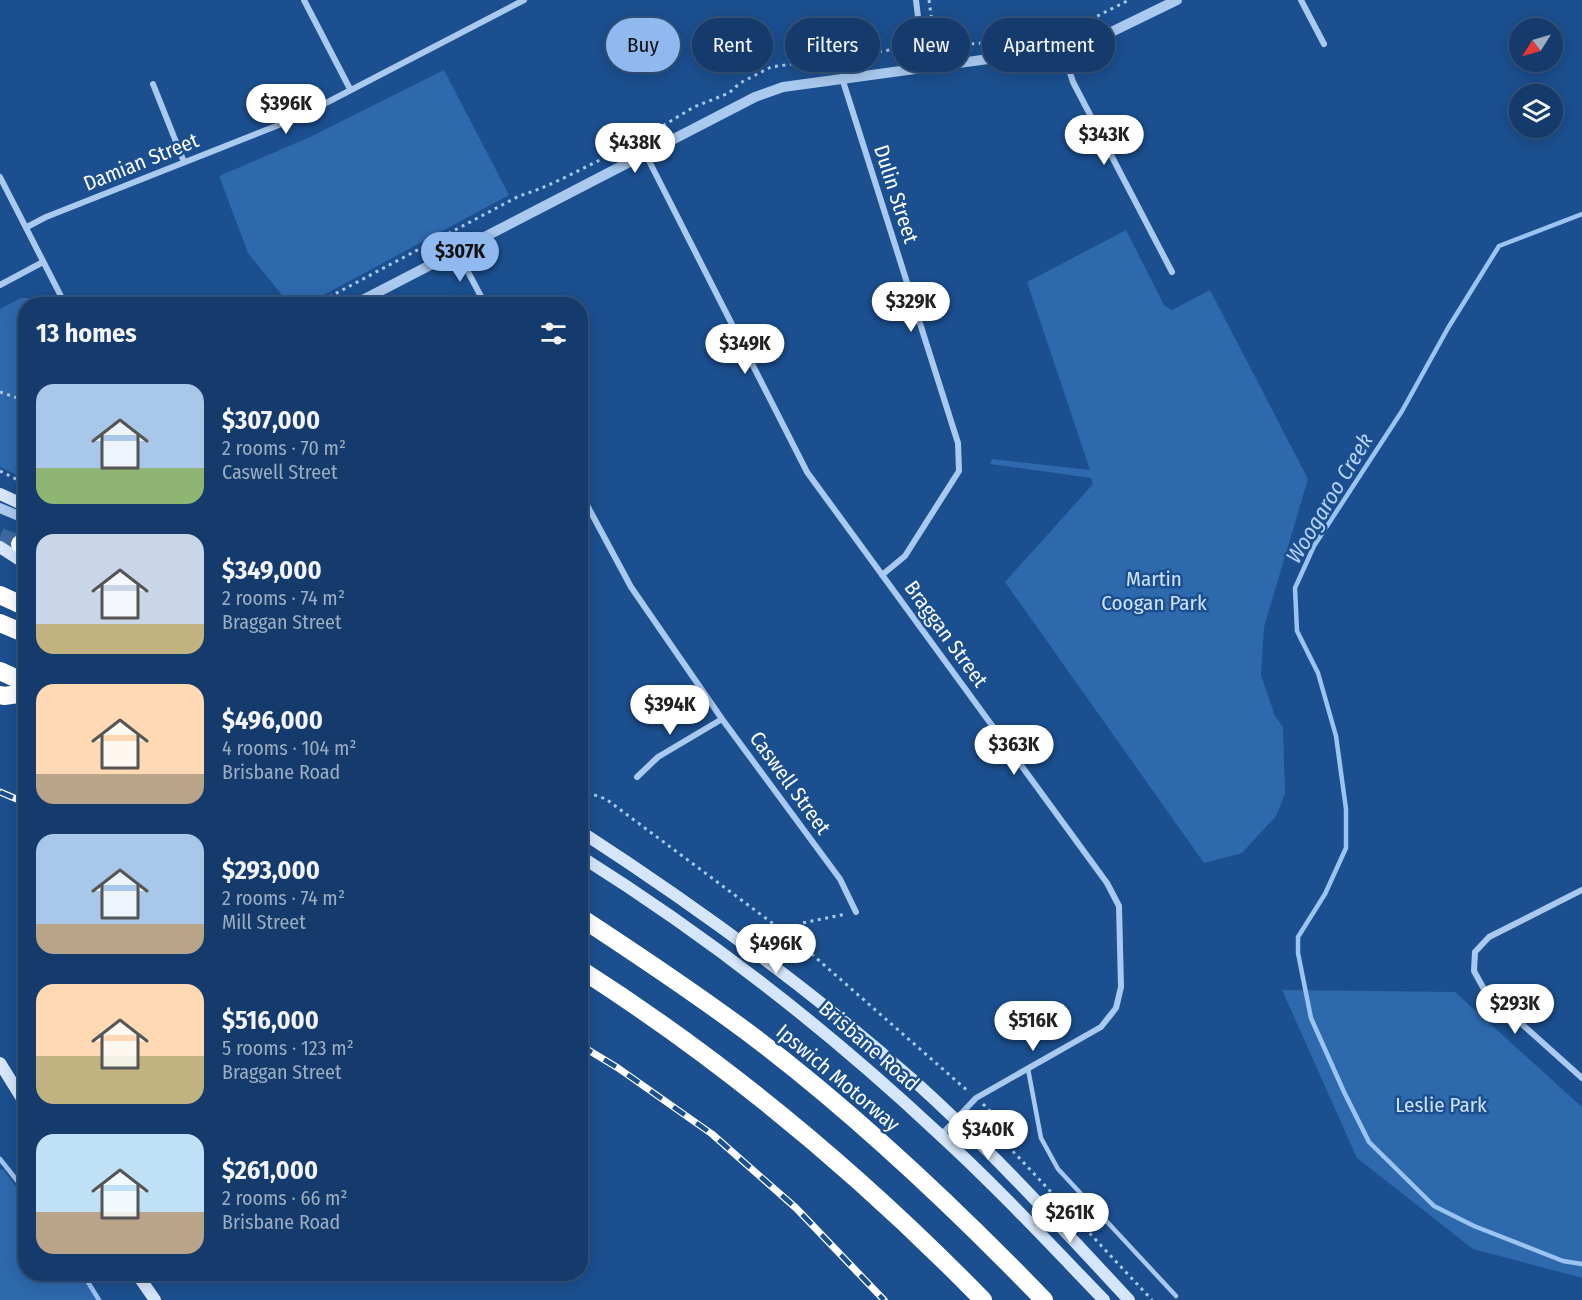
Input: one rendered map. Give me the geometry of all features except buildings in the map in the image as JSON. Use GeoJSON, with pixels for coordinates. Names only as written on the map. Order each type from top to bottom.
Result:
{"type":"FeatureCollection","features":[{"type":"Feature","properties":{"kind":"highway"},"geometry":{"type":"LineString","coordinates":[[0,595],[18,603]]}},
{"type":"Feature","properties":{"kind":"highway"},"geometry":{"type":"LineString","coordinates":[[0,623],[18,631]]}},
{"type":"Feature","properties":{"kind":"highway"},"geometry":{"type":"LineString","coordinates":[[0,671],[18,679]]}},
{"type":"Feature","properties":{"kind":"highway"},"geometry":{"type":"LineString","coordinates":[[0,695],[18,694]]}},
{"type":"Feature","properties":{"kind":"highway","name":"Ipswich Motorway"},"geometry":{"type":"LineString","coordinates":[[588,922],[638,954],[732,1021],[832,1100],[943,1199],[1044,1300]]}},
{"type":"Feature","properties":{"kind":"highway"},"geometry":{"type":"LineString","coordinates":[[588,975],[689,1044],[809,1138],[872,1192],[983,1300]]}},
{"type":"Feature","properties":{"kind":"main road"},"geometry":{"type":"LineString","coordinates":[[0,495],[18,503]]}},
{"type":"Feature","properties":{"kind":"main road"},"geometry":{"type":"LineString","coordinates":[[0,547],[18,559]]}},
{"type":"Feature","properties":{"kind":"main road","name":"Brisbane Road"},"geometry":{"type":"LineString","coordinates":[[588,836],[717,923],[785,974],[905,1074],[1023,1187],[1129,1300]]}},
{"type":"Feature","properties":{"kind":"main road","name":"Brisbane Road"},"geometry":{"type":"LineString","coordinates":[[588,861],[652,903],[748,972],[847,1051],[941,1135],[1104,1300]]}},
{"type":"Feature","properties":{"kind":"main road"},"geometry":{"type":"LineString","coordinates":[[0,1063],[18,1092]]}},
{"type":"Feature","properties":{"kind":"main road"},"geometry":{"type":"LineString","coordinates":[[141,1281],[155,1300]]}},
{"type":"Feature","properties":{"kind":"street"},"geometry":{"type":"LineString","coordinates":[[304,0],[350,89]]}},
{"type":"Feature","properties":{"kind":"street"},"geometry":{"type":"LineString","coordinates":[[916,0],[918,18]]}},
{"type":"Feature","properties":{"kind":"street"},"geometry":{"type":"LineString","coordinates":[[1115,30],[1177,0]]}},
{"type":"Feature","properties":{"kind":"street"},"geometry":{"type":"LineString","coordinates":[[1301,0],[1324,44]]}},
{"type":"Feature","properties":{"kind":"street","name":"Damian Street"},"geometry":{"type":"LineString","coordinates":[[27,227],[46,217],[299,117],[520,1]]}},
{"type":"Feature","properties":{"kind":"street"},"geometry":{"type":"LineString","coordinates":[[368,297],[755,97],[783,87],[892,71]]}},
{"type":"Feature","properties":{"kind":"street"},"geometry":{"type":"LineString","coordinates":[[1070,72],[1172,272]]}},
{"type":"Feature","properties":{"kind":"street","name":"Dulin Street"},"geometry":{"type":"LineString","coordinates":[[842,78],[958,443],[959,471],[905,556],[882,575]]}},
{"type":"Feature","properties":{"kind":"street"},"geometry":{"type":"LineString","coordinates":[[153,84],[184,162]]}},
{"type":"Feature","properties":{"kind":"street","name":"Braggan Street"},"geometry":{"type":"LineString","coordinates":[[645,153],[807,472],[1107,883],[1119,906],[1121,987],[1116,1008],[1101,1027],[976,1098],[941,1135]]}},
{"type":"Feature","properties":{"kind":"street"},"geometry":{"type":"LineString","coordinates":[[0,177],[62,297]]}},
{"type":"Feature","properties":{"kind":"street"},"geometry":{"type":"LineString","coordinates":[[457,251],[480,297]]}},
{"type":"Feature","properties":{"kind":"street"},"geometry":{"type":"LineString","coordinates":[[0,285],[43,262]]}},
{"type":"Feature","properties":{"kind":"street","name":"Caswell Street"},"geometry":{"type":"LineString","coordinates":[[588,507],[631,587],[722,719],[840,879],[856,912]]}},
{"type":"Feature","properties":{"kind":"street"},"geometry":{"type":"LineString","coordinates":[[0,508],[18,516]]}},
{"type":"Feature","properties":{"kind":"street"},"geometry":{"type":"LineString","coordinates":[[637,777],[658,757],[722,719]]}},
{"type":"Feature","properties":{"kind":"street"},"geometry":{"type":"LineString","coordinates":[[1582,890],[1489,937],[1475,952],[1474,971],[1485,991],[1582,1078]]}},
{"type":"Feature","properties":{"kind":"lane"},"geometry":{"type":"LineString","coordinates":[[1028,1069],[1041,1138],[1059,1169],[1176,1296]]}},
{"type":"Feature","properties":{"kind":"path"},"geometry":{"type":"LineString","coordinates":[[929,0],[931,18]]}},
{"type":"Feature","properties":{"kind":"path"},"geometry":{"type":"LineString","coordinates":[[1094,18],[1129,0]]}},
{"type":"Feature","properties":{"kind":"path"},"geometry":{"type":"LineString","coordinates":[[0,392],[18,398]]}},
{"type":"Feature","properties":{"kind":"path"},"geometry":{"type":"LineString","coordinates":[[0,471],[18,480]]}},
{"type":"Feature","properties":{"kind":"path"},"geometry":{"type":"LineString","coordinates":[[588,793],[606,799],[799,943],[976,1098],[991,1112],[988,1120],[994,1131],[1152,1300]]}},
{"type":"Feature","properties":{"kind":"path"},"geometry":{"type":"LineString","coordinates":[[799,943],[804,933],[802,923],[856,912]]}},
{"type":"Feature","properties":{"kind":"green space"},"geometry":{"type":"Polygon","coordinates":[[[444,70],[509,195],[320,297],[283,297],[248,253],[219,176],[310,137],[444,70]]]}},
{"type":"Feature","properties":{"kind":"green space","name":"Martin Coogan Park"},"geometry":{"type":"Polygon","coordinates":[[[1126,230],[1164,305],[1172,310],[1210,290],[1308,479],[1264,627],[1261,675],[1275,716],[1283,727],[1285,794],[1276,816],[1242,853],[1204,863],[1005,582],[1093,484],[1091,478],[990,464],[992,459],[1090,470],[1027,282],[1126,230]]]}},
{"type":"Feature","properties":{"kind":"green space"},"geometry":{"type":"Polygon","coordinates":[[[18,300],[18,476],[0,467],[0,309],[18,300]]]}},
{"type":"Feature","properties":{"kind":"green space","name":"Leslie Park"},"geometry":{"type":"Polygon","coordinates":[[[1282,990],[1455,992],[1582,1107],[1582,1278],[1473,1249],[1357,1158],[1282,990]]]}},
{"type":"Feature","properties":{"kind":"green space"},"geometry":{"type":"Polygon","coordinates":[[[0,1169],[4,1170],[18,1189],[18,1281],[86,1281],[101,1300],[0,1300],[0,1169]]]}},
{"type":"Feature","properties":{"kind":"waterway","name":"Woogaroo Creek"},"geometry":{"type":"LineString","coordinates":[[1582,214],[1499,246],[1448,328],[1402,411],[1314,546],[1295,588],[1297,631],[1318,673],[1336,736],[1346,809],[1346,848],[1325,894],[1298,937],[1298,953],[1311,1018],[1369,1142],[1434,1206],[1474,1226],[1563,1261],[1582,1264]]}},
{"type":"Feature","properties":{"kind":"waterway"},"geometry":{"type":"LineString","coordinates":[[0,1159],[18,1182]]}},
{"type":"Feature","properties":{"kind":"waterway"},"geometry":{"type":"LineString","coordinates":[[87,1281],[99,1300]]}},
{"type":"Feature","properties":{"kind":"tunnel"},"geometry":{"type":"LineString","coordinates":[[0,537],[18,543]]}},
{"type":"Feature","properties":{"kind":"railway"},"geometry":{"type":"LineString","coordinates":[[0,792],[18,800]]}},
{"type":"Feature","properties":{"kind":"railway"},"geometry":{"type":"LineString","coordinates":[[588,1050],[618,1068],[712,1134],[796,1208],[884,1300]]}}]}
